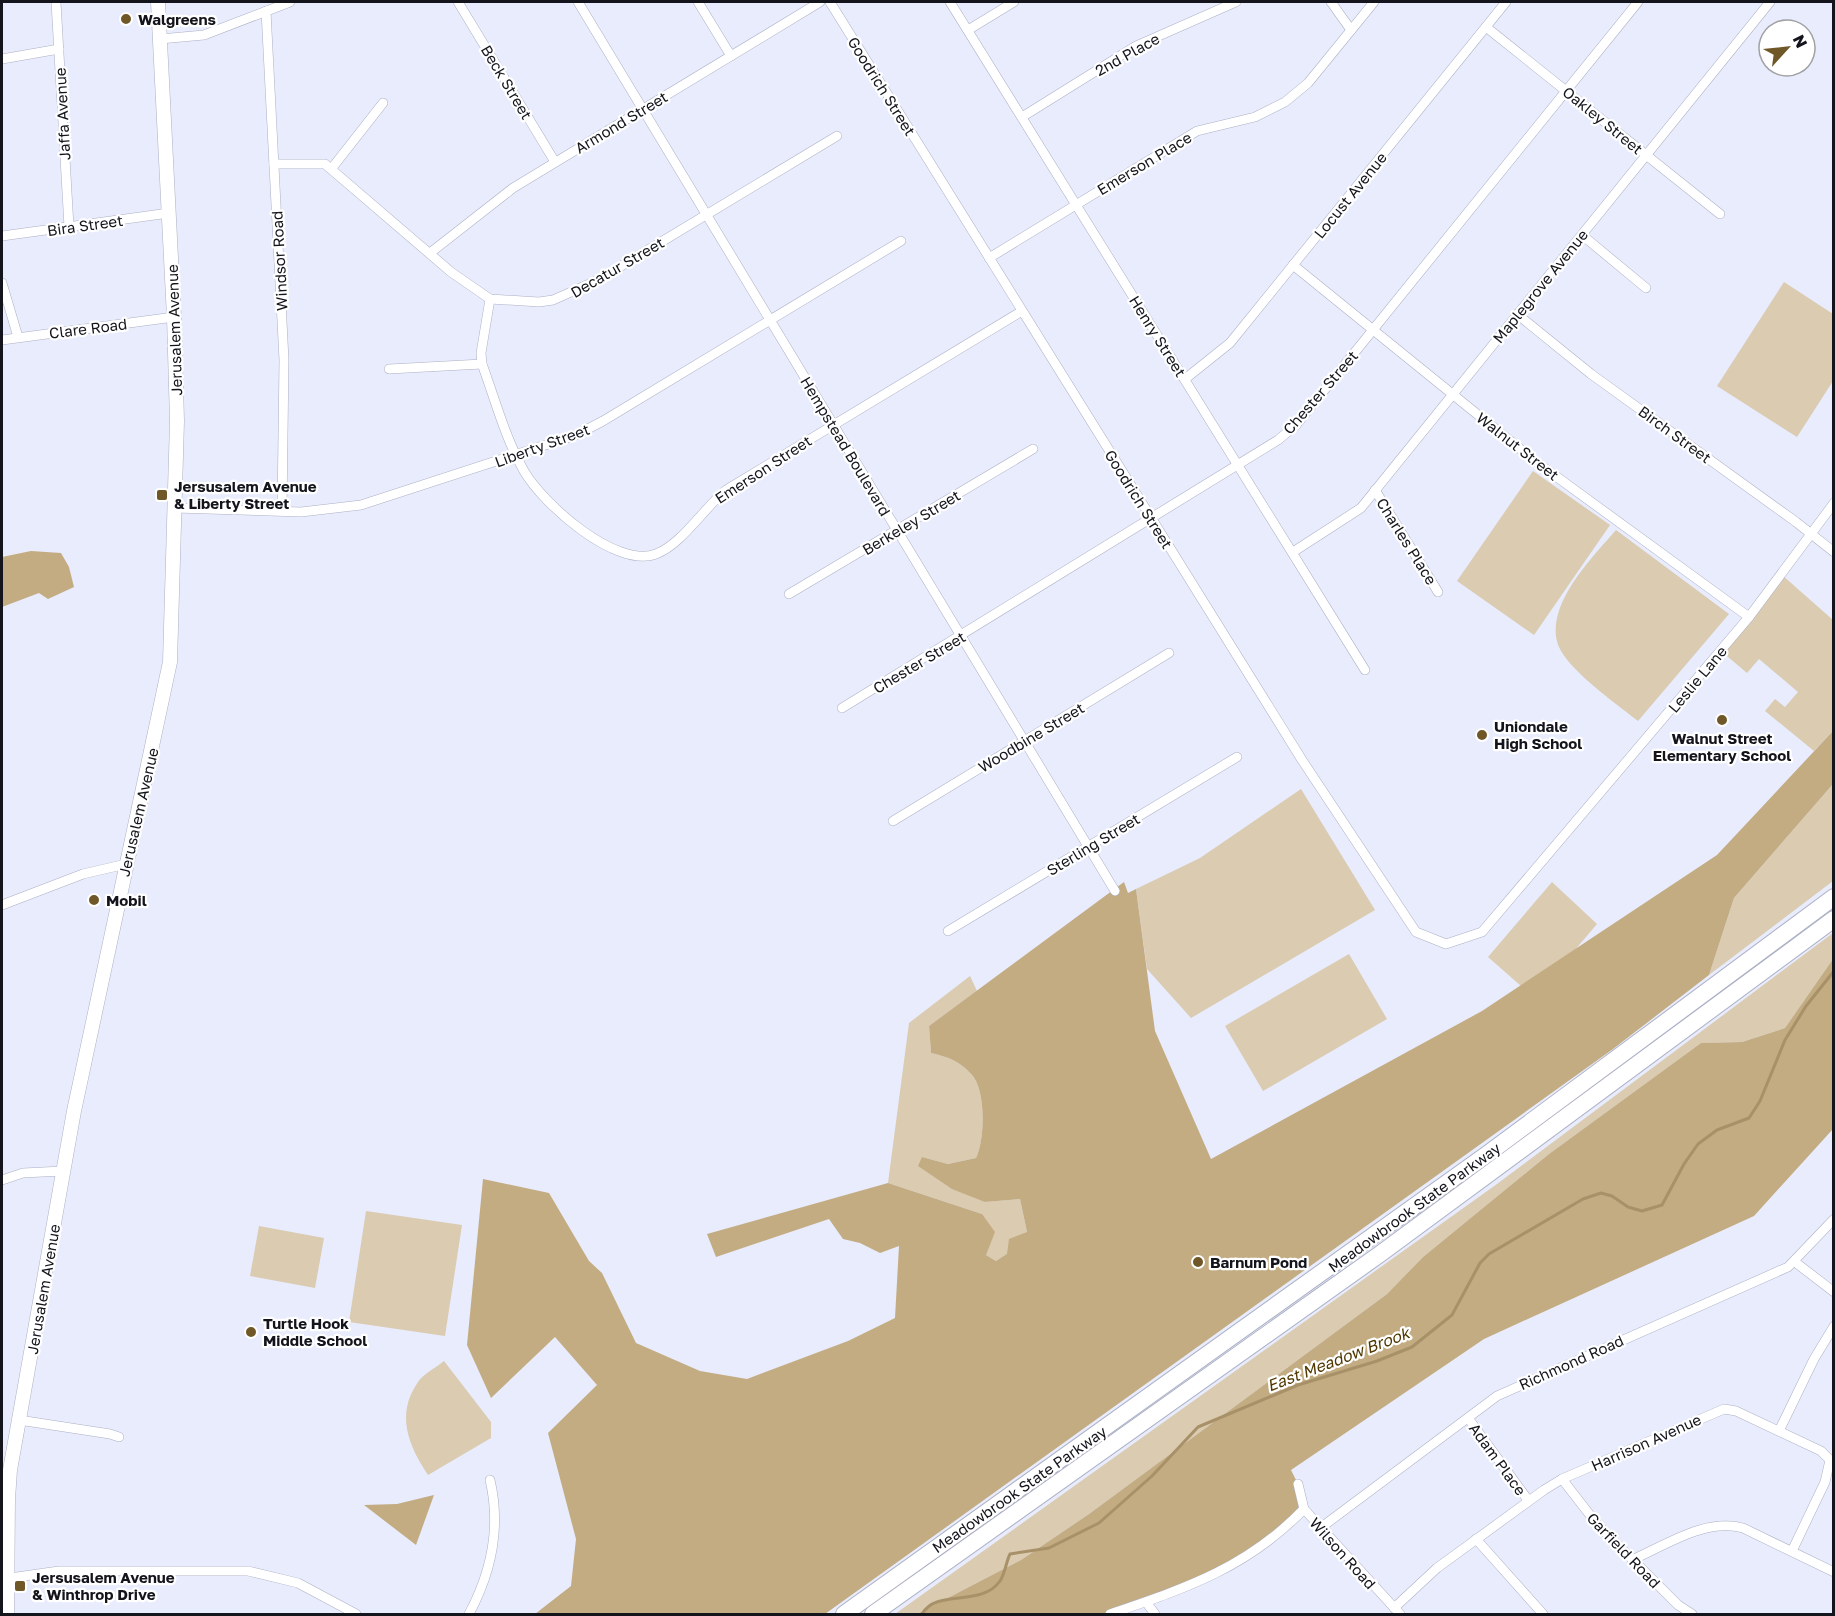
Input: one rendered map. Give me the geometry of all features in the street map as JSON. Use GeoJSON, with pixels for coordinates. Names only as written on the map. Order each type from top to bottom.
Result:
{"type":"FeatureCollection","features":[{"type":"Feature","properties":{"kind":"highway","name":"Meadowbrook State Parkway"},"geometry":{"type":"LineString","coordinates":[[844,1614],[1476,1162],[1833,897]]}},
{"type":"Feature","properties":{"kind":"highway","name":"Meadowbrook State Parkway"},"geometry":{"type":"LineString","coordinates":[[873,1614],[1389,1247],[1833,919]]}},
{"type":"Feature","properties":{"kind":"main road","name":"Jerusalem Avenue"},"geometry":{"type":"LineString","coordinates":[[7,1614],[4,1579],[8,1499],[19,1420],[82,1070],[170,669],[177,421],[170,213],[158,2]]}},
{"type":"Feature","properties":{"kind":"street","name":"Jaffa Avenue"},"geometry":{"type":"LineString","coordinates":[[56,2],[69,227]]}},
{"type":"Feature","properties":{"kind":"street"},"geometry":{"type":"LineString","coordinates":[[160,39],[204,35],[290,2]]}},
{"type":"Feature","properties":{"kind":"street","name":"Beck Street"},"geometry":{"type":"LineString","coordinates":[[458,2],[555,162]]}},
{"type":"Feature","properties":{"kind":"street","name":"Hempstead Boulevard"},"geometry":{"type":"LineString","coordinates":[[578,2],[1114,891]]}},
{"type":"Feature","properties":{"kind":"street"},"geometry":{"type":"LineString","coordinates":[[698,2],[731,56]]}},
{"type":"Feature","properties":{"kind":"street","name":"Armond Street"},"geometry":{"type":"LineString","coordinates":[[430,253],[513,188],[820,2]]}},
{"type":"Feature","properties":{"kind":"street","name":"Goodrich Street"},"geometry":{"type":"LineString","coordinates":[[830,2],[1302,760],[1416,933],[1446,945],[1482,932]]}},
{"type":"Feature","properties":{"kind":"street","name":"Henry Street"},"geometry":{"type":"LineString","coordinates":[[950,2],[1365,670]]}},
{"type":"Feature","properties":{"kind":"street"},"geometry":{"type":"LineString","coordinates":[[968,30],[1014,2]]}},
{"type":"Feature","properties":{"kind":"street","name":"2nd Place"},"geometry":{"type":"LineString","coordinates":[[1022,117],[1136,46],[1236,2]]}},
{"type":"Feature","properties":{"kind":"street"},"geometry":{"type":"LineString","coordinates":[[1331,2],[1351,30]]}},
{"type":"Feature","properties":{"kind":"street","name":"Emerson Place"},"geometry":{"type":"LineString","coordinates":[[989,258],[1197,131],[1255,117],[1285,102],[1308,83],[1374,2]]}},
{"type":"Feature","properties":{"kind":"street","name":"Locust Avenue"},"geometry":{"type":"LineString","coordinates":[[1185,379],[1230,344],[1506,2]]}},
{"type":"Feature","properties":{"kind":"street","name":"Chester Street"},"geometry":{"type":"LineString","coordinates":[[842,708],[1239,465],[1278,440],[1296,425],[1638,2]]}},
{"type":"Feature","properties":{"kind":"street","name":"Maplegrove Avenue"},"geometry":{"type":"LineString","coordinates":[[1293,552],[1350,516],[1375,490],[1770,2]]}},
{"type":"Feature","properties":{"kind":"street","name":"Windsor Road"},"geometry":{"type":"LineString","coordinates":[[266,11],[284,360],[282,511]]}},
{"type":"Feature","properties":{"kind":"street","name":"Oakley Street"},"geometry":{"type":"LineString","coordinates":[[1486,27],[1720,214]]}},
{"type":"Feature","properties":{"kind":"street"},"geometry":{"type":"LineString","coordinates":[[2,59],[59,49]]}},
{"type":"Feature","properties":{"kind":"street"},"geometry":{"type":"LineString","coordinates":[[332,168],[383,103]]}},
{"type":"Feature","properties":{"kind":"street","name":"Decatur Street"},"geometry":{"type":"LineString","coordinates":[[490,299],[539,302],[567,296],[837,136]]}},
{"type":"Feature","properties":{"kind":"street"},"geometry":{"type":"LineString","coordinates":[[274,164],[325,164],[332,168],[451,272],[490,299]]}},
{"type":"Feature","properties":{"kind":"street","name":"Bira Street"},"geometry":{"type":"LineString","coordinates":[[2,236],[170,213]]}},
{"type":"Feature","properties":{"kind":"street"},"geometry":{"type":"LineString","coordinates":[[1581,235],[1646,288]]}},
{"type":"Feature","properties":{"kind":"street","name":"Liberty Street"},"geometry":{"type":"LineString","coordinates":[[175,508],[328,511],[361,505],[576,435],[603,421],[901,241]]}},
{"type":"Feature","properties":{"kind":"street","name":"Walnut Street"},"geometry":{"type":"LineString","coordinates":[[1293,266],[1535,461],[1749,617]]}},
{"type":"Feature","properties":{"kind":"street"},"geometry":{"type":"LineString","coordinates":[[2,283],[18,338]]}},
{"type":"Feature","properties":{"kind":"street","name":"Emerson Street"},"geometry":{"type":"LineString","coordinates":[[490,299],[482,364],[516,455],[542,495],[573,522],[613,550],[644,557],[672,546],[707,506],[726,490],[1022,311]]}},
{"type":"Feature","properties":{"kind":"street","name":"Birch Street"},"geometry":{"type":"LineString","coordinates":[[1517,314],[1591,374],[1833,552]]}},
{"type":"Feature","properties":{"kind":"street","name":"Clare Road"},"geometry":{"type":"LineString","coordinates":[[2,340],[174,317]]}},
{"type":"Feature","properties":{"kind":"street"},"geometry":{"type":"LineString","coordinates":[[388,369],[482,364]]}},
{"type":"Feature","properties":{"kind":"street","name":"Berkeley Street"},"geometry":{"type":"LineString","coordinates":[[789,594],[1033,449]]}},
{"type":"Feature","properties":{"kind":"street","name":"Charles Place"},"geometry":{"type":"LineString","coordinates":[[1375,490],[1438,592]]}},
{"type":"Feature","properties":{"kind":"street","name":"Leslie Lane"},"geometry":{"type":"LineString","coordinates":[[1482,932],[1749,617],[1812,535],[1833,503]]}},
{"type":"Feature","properties":{"kind":"street","name":"Woodbine Street"},"geometry":{"type":"LineString","coordinates":[[893,821],[1169,653]]}},
{"type":"Feature","properties":{"kind":"street","name":"Sterling Street"},"geometry":{"type":"LineString","coordinates":[[948,931],[1237,757]]}},
{"type":"Feature","properties":{"kind":"street"},"geometry":{"type":"LineString","coordinates":[[2,905],[89,872],[126,864]]}},
{"type":"Feature","properties":{"kind":"street"},"geometry":{"type":"LineString","coordinates":[[2,1180],[23,1173],[63,1171]]}},
{"type":"Feature","properties":{"kind":"street","name":"Richmond Road"},"geometry":{"type":"LineString","coordinates":[[1319,1529],[1512,1388],[1795,1262],[1833,1219]]}},
{"type":"Feature","properties":{"kind":"street"},"geometry":{"type":"LineString","coordinates":[[1795,1262],[1833,1292]]}},
{"type":"Feature","properties":{"kind":"street"},"geometry":{"type":"LineString","coordinates":[[1779,1431],[1810,1365],[1833,1326]]}},
{"type":"Feature","properties":{"kind":"street","name":"Harrison Avenue"},"geometry":{"type":"LineString","coordinates":[[1397,1611],[1437,1568],[1528,1500],[1562,1479],[1716,1411],[1736,1411],[1821,1451],[1831,1463],[1825,1482],[1792,1551]]}},
{"type":"Feature","properties":{"kind":"street","name":"Adam Place"},"geometry":{"type":"LineString","coordinates":[[1468,1418],[1528,1500]]}},
{"type":"Feature","properties":{"kind":"street"},"geometry":{"type":"LineString","coordinates":[[19,1420],[119,1437]]}},
{"type":"Feature","properties":{"kind":"street","name":"Garfield Road"},"geometry":{"type":"LineString","coordinates":[[1562,1479],[1591,1517],[1632,1560],[1678,1605],[1692,1614]]}},
{"type":"Feature","properties":{"kind":"street"},"geometry":{"type":"LineString","coordinates":[[469,1614],[491,1561],[494,1528],[490,1480]]}},
{"type":"Feature","properties":{"kind":"street","name":"Wilson Road"},"geometry":{"type":"LineString","coordinates":[[1299,1484],[1304,1509],[1319,1529],[1397,1611]]}},
{"type":"Feature","properties":{"kind":"street"},"geometry":{"type":"LineString","coordinates":[[1110,1614],[1192,1586],[1230,1567],[1273,1540],[1304,1509]]}},
{"type":"Feature","properties":{"kind":"street"},"geometry":{"type":"LineString","coordinates":[[1632,1560],[1717,1524],[1743,1528],[1833,1572]]}},
{"type":"Feature","properties":{"kind":"street"},"geometry":{"type":"LineString","coordinates":[[1476,1539],[1543,1614]]}},
{"type":"Feature","properties":{"kind":"street"},"geometry":{"type":"LineString","coordinates":[[4,1579],[59,1571],[248,1571],[298,1583],[356,1614]]}},
{"type":"Feature","properties":{"kind":"street"},"geometry":{"type":"LineString","coordinates":[[1146,1602],[1155,1614]]}},
{"type":"Feature","properties":{"kind":"shaded area"},"geometry":{"type":"Polygon","coordinates":[[[1784,282],[1833,314],[1833,381],[1797,437],[1717,386],[1784,282]]]}},
{"type":"Feature","properties":{"kind":"shaded area"},"geometry":{"type":"Polygon","coordinates":[[[1533,471],[1610,525],[1534,635],[1457,581],[1533,471]]]}},
{"type":"Feature","properties":{"kind":"shaded area"},"geometry":{"type":"Polygon","coordinates":[[[1616,530],[1729,614],[1638,721],[1579,673],[1561,651],[1557,641],[1556,626],[1566,595],[1585,566],[1616,530]]]}},
{"type":"Feature","properties":{"kind":"shaded area"},"geometry":{"type":"Polygon","coordinates":[[[31,551],[61,553],[69,567],[74,587],[48,599],[39,593],[2,607],[2,557],[31,551]]]}},
{"type":"Feature","properties":{"kind":"shaded area"},"geometry":{"type":"Polygon","coordinates":[[[1782,575],[1833,620],[1833,731],[1814,751],[1765,711],[1775,699],[1785,707],[1798,692],[1759,659],[1747,673],[1721,651],[1782,575]]]}},
{"type":"Feature","properties":{"kind":"shaded area"},"geometry":{"type":"Polygon","coordinates":[[[1833,731],[1833,784],[1734,898],[1709,975],[1613,1049],[825,1614],[535,1614],[571,1586],[576,1539],[548,1433],[597,1385],[555,1337],[491,1398],[467,1345],[483,1179],[549,1193],[589,1261],[602,1273],[636,1343],[700,1371],[747,1379],[848,1341],[895,1318],[899,1246],[880,1253],[860,1243],[843,1239],[829,1219],[716,1257],[707,1234],[888,1183],[982,1214],[995,1232],[986,1255],[996,1261],[1007,1254],[1009,1239],[1027,1232],[1020,1199],[985,1202],[952,1189],[918,1166],[922,1157],[948,1164],[976,1158],[982,1128],[982,1103],[977,1082],[958,1063],[931,1053],[929,1026],[1124,882],[1128,893],[1136,889],[1155,1031],[1211,1159],[1482,1011],[1717,855],[1833,731]]]}},
{"type":"Feature","properties":{"kind":"shaded area"},"geometry":{"type":"Polygon","coordinates":[[[1833,784],[1833,881],[1709,975],[1734,898],[1833,784]]]}},
{"type":"Feature","properties":{"kind":"shaded area"},"geometry":{"type":"Polygon","coordinates":[[[1301,789],[1375,910],[1191,1018],[1147,969],[1136,889],[1200,858],[1301,789]]]}},
{"type":"Feature","properties":{"kind":"shaded area"},"geometry":{"type":"Polygon","coordinates":[[[1552,882],[1597,924],[1574,951],[1521,986],[1488,957],[1552,882]]]}},
{"type":"Feature","properties":{"kind":"shaded area"},"geometry":{"type":"Polygon","coordinates":[[[1833,933],[1833,959],[1785,1028],[1742,1042],[1701,1043],[1549,1154],[1423,1257],[1387,1294],[1089,1514],[1021,1560],[917,1614],[895,1614],[1497,1184],[1833,933]]]}},
{"type":"Feature","properties":{"kind":"shaded area"},"geometry":{"type":"Polygon","coordinates":[[[1349,954],[1387,1019],[1263,1091],[1225,1026],[1349,954]]]}},
{"type":"Feature","properties":{"kind":"shaded area"},"geometry":{"type":"Polygon","coordinates":[[[1833,959],[1833,1129],[1754,1216],[1484,1339],[1291,1470],[1298,1484],[1304,1509],[1230,1567],[1110,1614],[917,1614],[1021,1560],[1089,1514],[1387,1294],[1423,1257],[1549,1154],[1701,1043],[1742,1042],[1785,1028],[1833,959]]]}},
{"type":"Feature","properties":{"kind":"shaded area"},"geometry":{"type":"Polygon","coordinates":[[[970,976],[977,991],[929,1026],[931,1053],[958,1063],[977,1082],[983,1115],[979,1150],[976,1158],[948,1164],[922,1157],[985,1202],[1020,1199],[1027,1232],[1008,1254],[996,1261],[986,1255],[982,1214],[888,1183],[909,1023],[970,976]]]}},
{"type":"Feature","properties":{"kind":"shaded area"},"geometry":{"type":"Polygon","coordinates":[[[366,1211],[462,1225],[445,1336],[349,1322],[366,1211]]]}},
{"type":"Feature","properties":{"kind":"shaded area"},"geometry":{"type":"Polygon","coordinates":[[[259,1226],[324,1238],[315,1288],[250,1276],[259,1226]]]}},
{"type":"Feature","properties":{"kind":"shaded area"},"geometry":{"type":"Polygon","coordinates":[[[444,1361],[491,1422],[491,1438],[428,1475],[410,1442],[406,1418],[407,1406],[420,1379],[444,1361]]]}},
{"type":"Feature","properties":{"kind":"shaded area"},"geometry":{"type":"Polygon","coordinates":[[[434,1495],[416,1545],[364,1505],[397,1504],[434,1495]]]}},
{"type":"Feature","properties":{"kind":"waterway","name":"East Meadow Brook"},"geometry":{"type":"LineString","coordinates":[[922,1614],[929,1606],[938,1602],[982,1594],[992,1589],[1002,1578],[1010,1554],[1049,1548],[1099,1523],[1152,1476],[1198,1427],[1298,1385],[1377,1361],[1412,1347],[1452,1315],[1480,1263],[1489,1254],[1583,1199],[1601,1193],[1612,1196],[1628,1207],[1642,1211],[1662,1205],[1684,1164],[1698,1144],[1717,1130],[1749,1118],[1760,1101],[1785,1040],[1806,1006],[1834,971]]}},
{"type":"Feature","properties":{"kind":"place","name":"Walgreens"},"geometry":{"type":"Point","coordinates":[126,19]}},
{"type":"Feature","properties":{"kind":"place","name":"Jersusalem Avenue & Liberty Street"},"geometry":{"type":"Point","coordinates":[162,495]}},
{"type":"Feature","properties":{"kind":"place","name":"Walnut Street Elementary School"},"geometry":{"type":"Point","coordinates":[1722,720]}},
{"type":"Feature","properties":{"kind":"place","name":"Uniondale High School"},"geometry":{"type":"Point","coordinates":[1482,735]}},
{"type":"Feature","properties":{"kind":"place","name":"Mobil"},"geometry":{"type":"Point","coordinates":[94,900]}},
{"type":"Feature","properties":{"kind":"place","name":"Barnum Pond"},"geometry":{"type":"Point","coordinates":[1198,1262]}},
{"type":"Feature","properties":{"kind":"place","name":"Turtle Hook Middle School"},"geometry":{"type":"Point","coordinates":[251,1332]}},
{"type":"Feature","properties":{"kind":"place","name":"Jersusalem Avenue & Winthrop Drive"},"geometry":{"type":"Point","coordinates":[20,1586]}}]}
